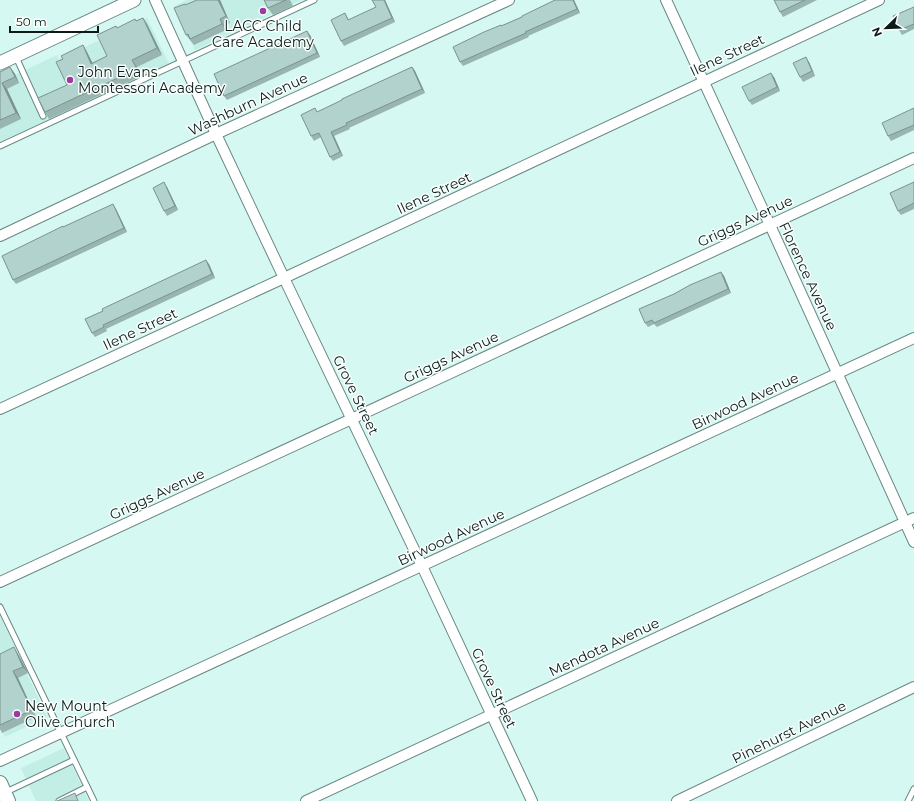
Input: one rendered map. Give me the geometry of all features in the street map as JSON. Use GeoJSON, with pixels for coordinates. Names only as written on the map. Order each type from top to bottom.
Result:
{"type":"FeatureCollection","features":[{"type":"Feature","properties":{"kind":"street"},"geometry":{"type":"LineString","coordinates":[[0,63],[134,0]]}},
{"type":"Feature","properties":{"kind":"street","name":"Grove Street"},"geometry":{"type":"LineString","coordinates":[[155,0],[216,134],[422,566],[532,801]]}},
{"type":"Feature","properties":{"kind":"street","name":"Washburn Avenue"},"geometry":{"type":"LineString","coordinates":[[0,236],[216,134],[509,0]]}},
{"type":"Feature","properties":{"kind":"street","name":"Florence Avenue"},"geometry":{"type":"LineString","coordinates":[[666,0],[837,373],[910,520],[914,542]]}},
{"type":"Feature","properties":{"kind":"street","name":"Ilene Street"},"geometry":{"type":"LineString","coordinates":[[0,409],[879,0]]}},
{"type":"Feature","properties":{"kind":"street","name":"Griggs Avenue"},"geometry":{"type":"LineString","coordinates":[[0,582],[914,158]]}},
{"type":"Feature","properties":{"kind":"street","name":"Birwood Avenue"},"geometry":{"type":"LineString","coordinates":[[0,761],[914,338]]}},
{"type":"Feature","properties":{"kind":"street","name":"Mendota Avenue"},"geometry":{"type":"LineString","coordinates":[[306,801],[910,520]]}},
{"type":"Feature","properties":{"kind":"street","name":"Pinehurst Avenue"},"geometry":{"type":"LineString","coordinates":[[677,801],[914,687]]}},
{"type":"Feature","properties":{"kind":"lane"},"geometry":{"type":"LineString","coordinates":[[0,146],[314,0]]}},
{"type":"Feature","properties":{"kind":"lane"},"geometry":{"type":"LineString","coordinates":[[15,56],[43,116]]}},
{"type":"Feature","properties":{"kind":"lane"},"geometry":{"type":"LineString","coordinates":[[0,607],[94,801]]}},
{"type":"Feature","properties":{"kind":"lane"},"geometry":{"type":"LineString","coordinates":[[4,792],[74,760]]}},
{"type":"Feature","properties":{"kind":"lane"},"geometry":{"type":"LineString","coordinates":[[59,801],[87,787]]}},
{"type":"Feature","properties":{"kind":"lane"},"geometry":{"type":"LineString","coordinates":[[908,801],[914,789]]}},
{"type":"Feature","properties":{"kind":"shaded area"},"geometry":{"type":"Polygon","coordinates":[[[187,0],[302,0],[195,50],[174,6],[187,0]]]}},
{"type":"Feature","properties":{"kind":"shaded area"},"geometry":{"type":"Polygon","coordinates":[[[147,18],[169,64],[0,144],[0,82],[57,55],[59,59],[147,18]]]}},
{"type":"Feature","properties":{"kind":"shaded area"},"geometry":{"type":"Polygon","coordinates":[[[0,615],[47,717],[5,737],[0,728],[0,615]]]}},
{"type":"Feature","properties":{"kind":"shaded area"},"geometry":{"type":"Polygon","coordinates":[[[64,748],[89,801],[36,801],[21,768],[64,748]]]}},
{"type":"Feature","properties":{"kind":"building"},"geometry":{"type":"Polygon","coordinates":[[[197,0],[218,0],[226,16],[220,19],[222,24],[190,39],[188,34],[186,35],[174,8],[197,0]]]}},
{"type":"Feature","properties":{"kind":"building"},"geometry":{"type":"Polygon","coordinates":[[[264,0],[286,0],[268,8],[264,0]]]}},
{"type":"Feature","properties":{"kind":"building"},"geometry":{"type":"Polygon","coordinates":[[[372,0],[384,0],[392,18],[341,41],[331,20],[345,13],[348,20],[376,7],[372,0]]]}},
{"type":"Feature","properties":{"kind":"building"},"geometry":{"type":"Polygon","coordinates":[[[555,0],[573,0],[577,9],[460,62],[453,47],[484,32],[522,17],[555,0]]]}},
{"type":"Feature","properties":{"kind":"building"},"geometry":{"type":"Polygon","coordinates":[[[774,0],[805,0],[780,12],[774,0]]]}},
{"type":"Feature","properties":{"kind":"building"},"geometry":{"type":"Polygon","coordinates":[[[914,7],[914,24],[899,30],[893,16],[914,7]]]}},
{"type":"Feature","properties":{"kind":"building"},"geometry":{"type":"Polygon","coordinates":[[[143,18],[157,48],[132,60],[137,69],[45,112],[38,98],[67,85],[56,62],[63,59],[61,56],[83,45],[91,64],[107,56],[97,35],[116,26],[117,28],[135,19],[136,21],[143,18]]]}},
{"type":"Feature","properties":{"kind":"building"},"geometry":{"type":"Polygon","coordinates":[[[307,31],[317,53],[224,96],[214,74],[307,31]]]}},
{"type":"Feature","properties":{"kind":"building"},"geometry":{"type":"Polygon","coordinates":[[[806,57],[812,71],[800,77],[793,63],[806,57]]]}},
{"type":"Feature","properties":{"kind":"building"},"geometry":{"type":"Polygon","coordinates":[[[10,67],[15,77],[2,83],[16,113],[0,120],[0,72],[10,67]]]}},
{"type":"Feature","properties":{"kind":"building"},"geometry":{"type":"Polygon","coordinates":[[[412,67],[422,89],[346,123],[347,125],[331,132],[340,152],[330,157],[319,133],[311,136],[301,115],[315,108],[317,112],[412,67]]]}},
{"type":"Feature","properties":{"kind":"building"},"geometry":{"type":"Polygon","coordinates":[[[771,73],[777,87],[749,101],[742,87],[771,73]]]}},
{"type":"Feature","properties":{"kind":"building"},"geometry":{"type":"Polygon","coordinates":[[[914,108],[914,125],[888,136],[882,123],[914,108]]]}},
{"type":"Feature","properties":{"kind":"building"},"geometry":{"type":"Polygon","coordinates":[[[164,182],[175,206],[164,211],[153,188],[164,182]]]}},
{"type":"Feature","properties":{"kind":"building"},"geometry":{"type":"Polygon","coordinates":[[[914,182],[914,203],[898,211],[890,193],[914,182]]]}},
{"type":"Feature","properties":{"kind":"building"},"geometry":{"type":"Polygon","coordinates":[[[113,204],[124,228],[13,280],[2,256],[63,226],[113,204]]]}},
{"type":"Feature","properties":{"kind":"building"},"geometry":{"type":"Polygon","coordinates":[[[206,260],[212,274],[103,325],[104,327],[92,333],[85,319],[103,311],[102,309],[206,260]]]}},
{"type":"Feature","properties":{"kind":"building"},"geometry":{"type":"Polygon","coordinates":[[[721,272],[728,289],[654,323],[652,320],[645,323],[639,309],[721,272]]]}},
{"type":"Feature","properties":{"kind":"building"},"geometry":{"type":"Polygon","coordinates":[[[14,647],[23,667],[13,671],[32,710],[0,725],[0,654],[14,647]]]}},
{"type":"Feature","properties":{"kind":"building"},"geometry":{"type":"Polygon","coordinates":[[[75,793],[78,801],[57,801],[75,793]]]}},
{"type":"Feature","properties":{"kind":"place","name":"LACC Child Care Academy"},"geometry":{"type":"Point","coordinates":[263,11]}},
{"type":"Feature","properties":{"kind":"place","name":"John Evans Montessori Academy"},"geometry":{"type":"Point","coordinates":[70,80]}},
{"type":"Feature","properties":{"kind":"place","name":"New Mount Olive Church"},"geometry":{"type":"Point","coordinates":[17,714]}}]}
